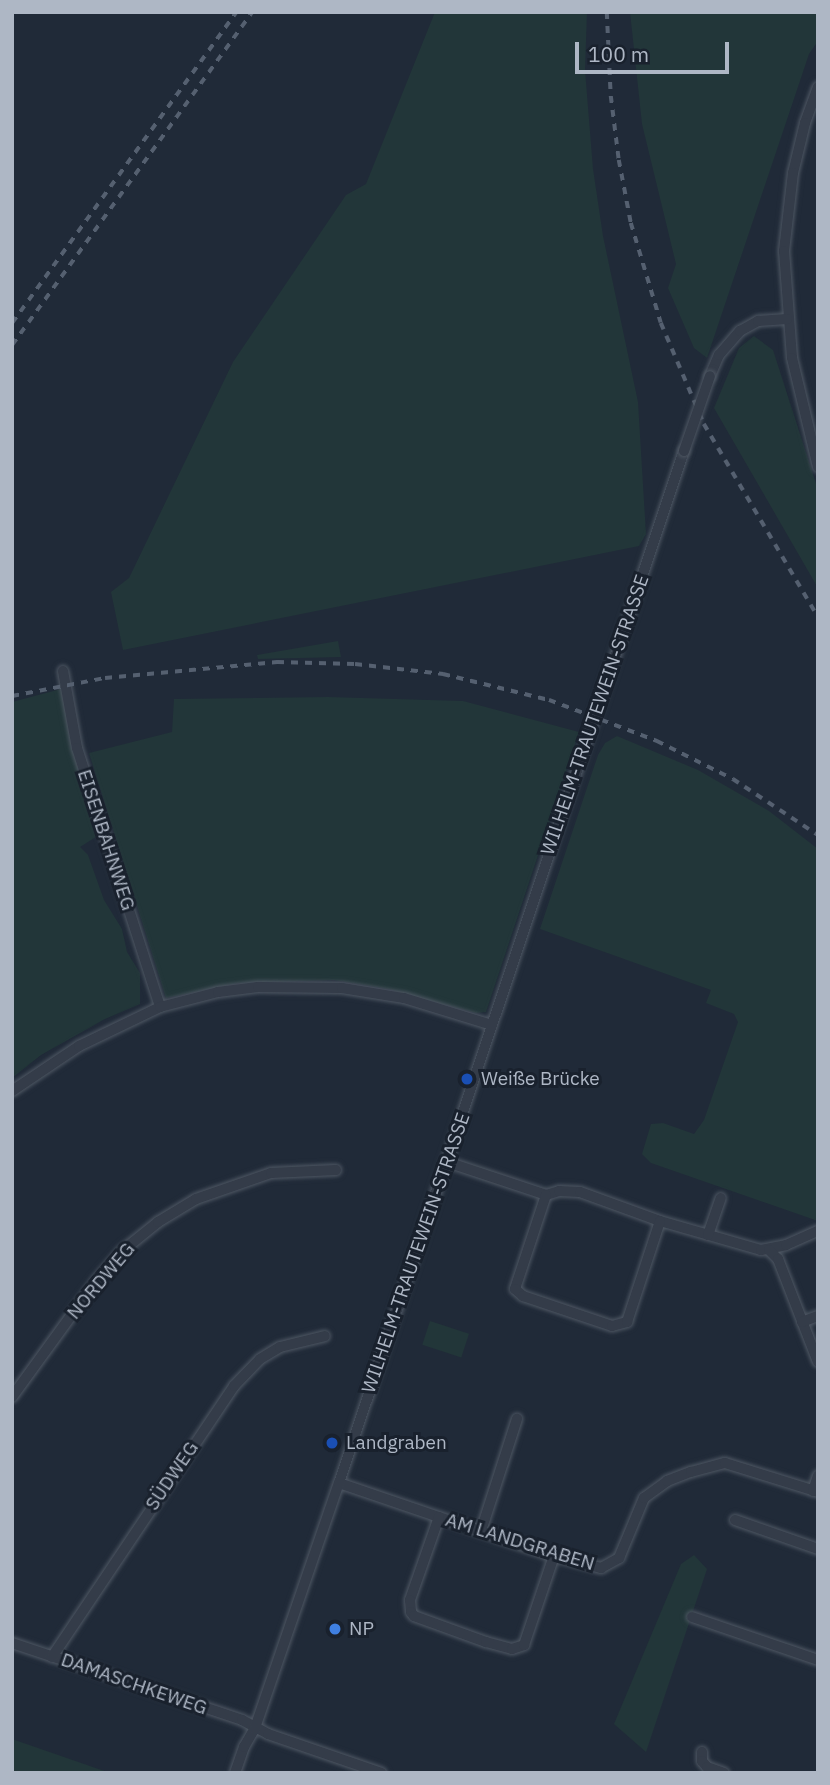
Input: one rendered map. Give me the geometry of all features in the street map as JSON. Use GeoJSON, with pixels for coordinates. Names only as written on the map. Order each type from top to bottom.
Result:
{"type":"FeatureCollection","features":[{"type":"Feature","properties":{"kind":"street"},"geometry":{"type":"LineString","coordinates":[[818,87],[805,123],[786,216],[787,319],[799,400],[818,467]]}},
{"type":"Feature","properties":{"kind":"street","name":"WILHELM-TRAUTEWEIN-STRASSE"},"geometry":{"type":"LineString","coordinates":[[235,1773],[244,1746],[255,1728],[339,1483],[595,710],[710,376],[719,355],[740,331],[758,321],[787,319]]}},
{"type":"Feature","properties":{"kind":"street","name":"EISENBAHNWEG"},"geometry":{"type":"LineString","coordinates":[[63,670],[77,748],[160,1007]]}},
{"type":"Feature","properties":{"kind":"street"},"geometry":{"type":"LineString","coordinates":[[12,1091],[79,1046],[160,1007],[218,992],[304,986],[384,994],[492,1025]]}},
{"type":"Feature","properties":{"kind":"street"},"geometry":{"type":"LineString","coordinates":[[447,1162],[546,1195],[559,1191],[580,1192],[733,1244],[769,1250],[818,1231]]}},
{"type":"Feature","properties":{"kind":"street","name":"NORDWEG"},"geometry":{"type":"LineString","coordinates":[[12,1397],[105,1270],[121,1252],[158,1222],[196,1199],[271,1173],[336,1170]]}},
{"type":"Feature","properties":{"kind":"street"},"geometry":{"type":"LineString","coordinates":[[546,1195],[516,1289],[523,1296],[612,1326],[627,1322],[660,1221]]}},
{"type":"Feature","properties":{"kind":"street"},"geometry":{"type":"LineString","coordinates":[[708,1235],[721,1198]]}},
{"type":"Feature","properties":{"kind":"street"},"geometry":{"type":"LineString","coordinates":[[769,1250],[778,1259],[818,1362]]}},
{"type":"Feature","properties":{"kind":"street"},"geometry":{"type":"LineString","coordinates":[[802,1322],[818,1316]]}},
{"type":"Feature","properties":{"kind":"street","name":"SÜDWEG"},"geometry":{"type":"LineString","coordinates":[[52,1657],[234,1386],[260,1359],[280,1347],[326,1336]]}},
{"type":"Feature","properties":{"kind":"street"},"geometry":{"type":"LineString","coordinates":[[481,1531],[517,1419]]}},
{"type":"Feature","properties":{"kind":"street","name":"AM LANDGRABEN"},"geometry":{"type":"LineString","coordinates":[[339,1483],[595,1568],[614,1563],[624,1550],[644,1498],[667,1481],[725,1463],[816,1491]]}},
{"type":"Feature","properties":{"kind":"street"},"geometry":{"type":"LineString","coordinates":[[816,1491],[818,1476]]}},
{"type":"Feature","properties":{"kind":"street"},"geometry":{"type":"LineString","coordinates":[[439,1517],[410,1600],[411,1612],[414,1616],[486,1642],[512,1649],[524,1645],[554,1556]]}},
{"type":"Feature","properties":{"kind":"street"},"geometry":{"type":"LineString","coordinates":[[735,1520],[818,1549]]}},
{"type":"Feature","properties":{"kind":"street"},"geometry":{"type":"LineString","coordinates":[[692,1617],[818,1660]]}},
{"type":"Feature","properties":{"kind":"street","name":"DAMASCHKEWEG"},"geometry":{"type":"LineString","coordinates":[[12,1643],[242,1720],[255,1728],[381,1773]]}},
{"type":"Feature","properties":{"kind":"street"},"geometry":{"type":"LineString","coordinates":[[702,1752],[702,1761],[707,1767],[724,1773]]}},
{"type":"Feature","properties":{"kind":"green space"},"geometry":{"type":"Polygon","coordinates":[[[435,12],[587,12],[585,70],[593,169],[603,236],[638,402],[646,534],[639,546],[123,650],[111,592],[129,578],[233,362],[346,195],[366,184],[435,12]]]}},
{"type":"Feature","properties":{"kind":"green space"},"geometry":{"type":"Polygon","coordinates":[[[630,12],[818,12],[818,41],[809,54],[707,358],[694,348],[668,288],[676,264],[642,124],[630,12]]]}},
{"type":"Feature","properties":{"kind":"green space"},"geometry":{"type":"Polygon","coordinates":[[[754,336],[773,350],[818,490],[818,588],[714,408],[739,348],[754,336]]]}},
{"type":"Feature","properties":{"kind":"green space"},"geometry":{"type":"Polygon","coordinates":[[[338,641],[341,657],[258,659],[257,655],[338,641]]]}},
{"type":"Feature","properties":{"kind":"green space"},"geometry":{"type":"Polygon","coordinates":[[[61,689],[72,749],[99,835],[80,847],[88,855],[104,900],[122,929],[127,952],[140,973],[140,1004],[105,1019],[41,1055],[12,1078],[12,702],[61,689]]]}},
{"type":"Feature","properties":{"kind":"green space"},"geometry":{"type":"Polygon","coordinates":[[[328,697],[463,701],[579,732],[486,1012],[476,1013],[388,989],[334,980],[238,983],[166,998],[89,753],[172,732],[174,699],[328,697]]]}},
{"type":"Feature","properties":{"kind":"green space"},"geometry":{"type":"Polygon","coordinates":[[[617,736],[698,770],[769,811],[818,849],[818,1221],[651,1163],[642,1154],[651,1124],[663,1123],[694,1134],[704,1120],[738,1022],[734,1014],[706,1003],[711,990],[540,929],[598,755],[605,743],[617,736]]]}},
{"type":"Feature","properties":{"kind":"green space"},"geometry":{"type":"Polygon","coordinates":[[[430,1321],[469,1334],[461,1357],[422,1345],[430,1321]]]}},
{"type":"Feature","properties":{"kind":"green space"},"geometry":{"type":"Polygon","coordinates":[[[694,1555],[707,1569],[646,1752],[614,1724],[681,1564],[694,1555]]]}},
{"type":"Feature","properties":{"kind":"green space"},"geometry":{"type":"Polygon","coordinates":[[[12,1739],[110,1773],[12,1773],[12,1739]]]}},
{"type":"Feature","properties":{"kind":"railway"},"geometry":{"type":"LineString","coordinates":[[12,323],[236,12]]}},
{"type":"Feature","properties":{"kind":"railway"},"geometry":{"type":"LineString","coordinates":[[12,345],[252,12]]}},
{"type":"Feature","properties":{"kind":"railway"},"geometry":{"type":"LineString","coordinates":[[607,12],[611,96],[619,160],[631,223],[661,323],[704,424],[818,617]]}},
{"type":"Feature","properties":{"kind":"railway"},"geometry":{"type":"LineString","coordinates":[[12,696],[105,678],[277,662],[355,664],[443,674],[549,700],[657,741],[733,779],[818,835]]}},
{"type":"Feature","properties":{"kind":"place","name":"Weiße Brücke"},"geometry":{"type":"Point","coordinates":[467,1079]}},
{"type":"Feature","properties":{"kind":"place","name":"Landgraben"},"geometry":{"type":"Point","coordinates":[332,1443]}},
{"type":"Feature","properties":{"kind":"place","name":"NP"},"geometry":{"type":"Point","coordinates":[335,1629]}}]}
